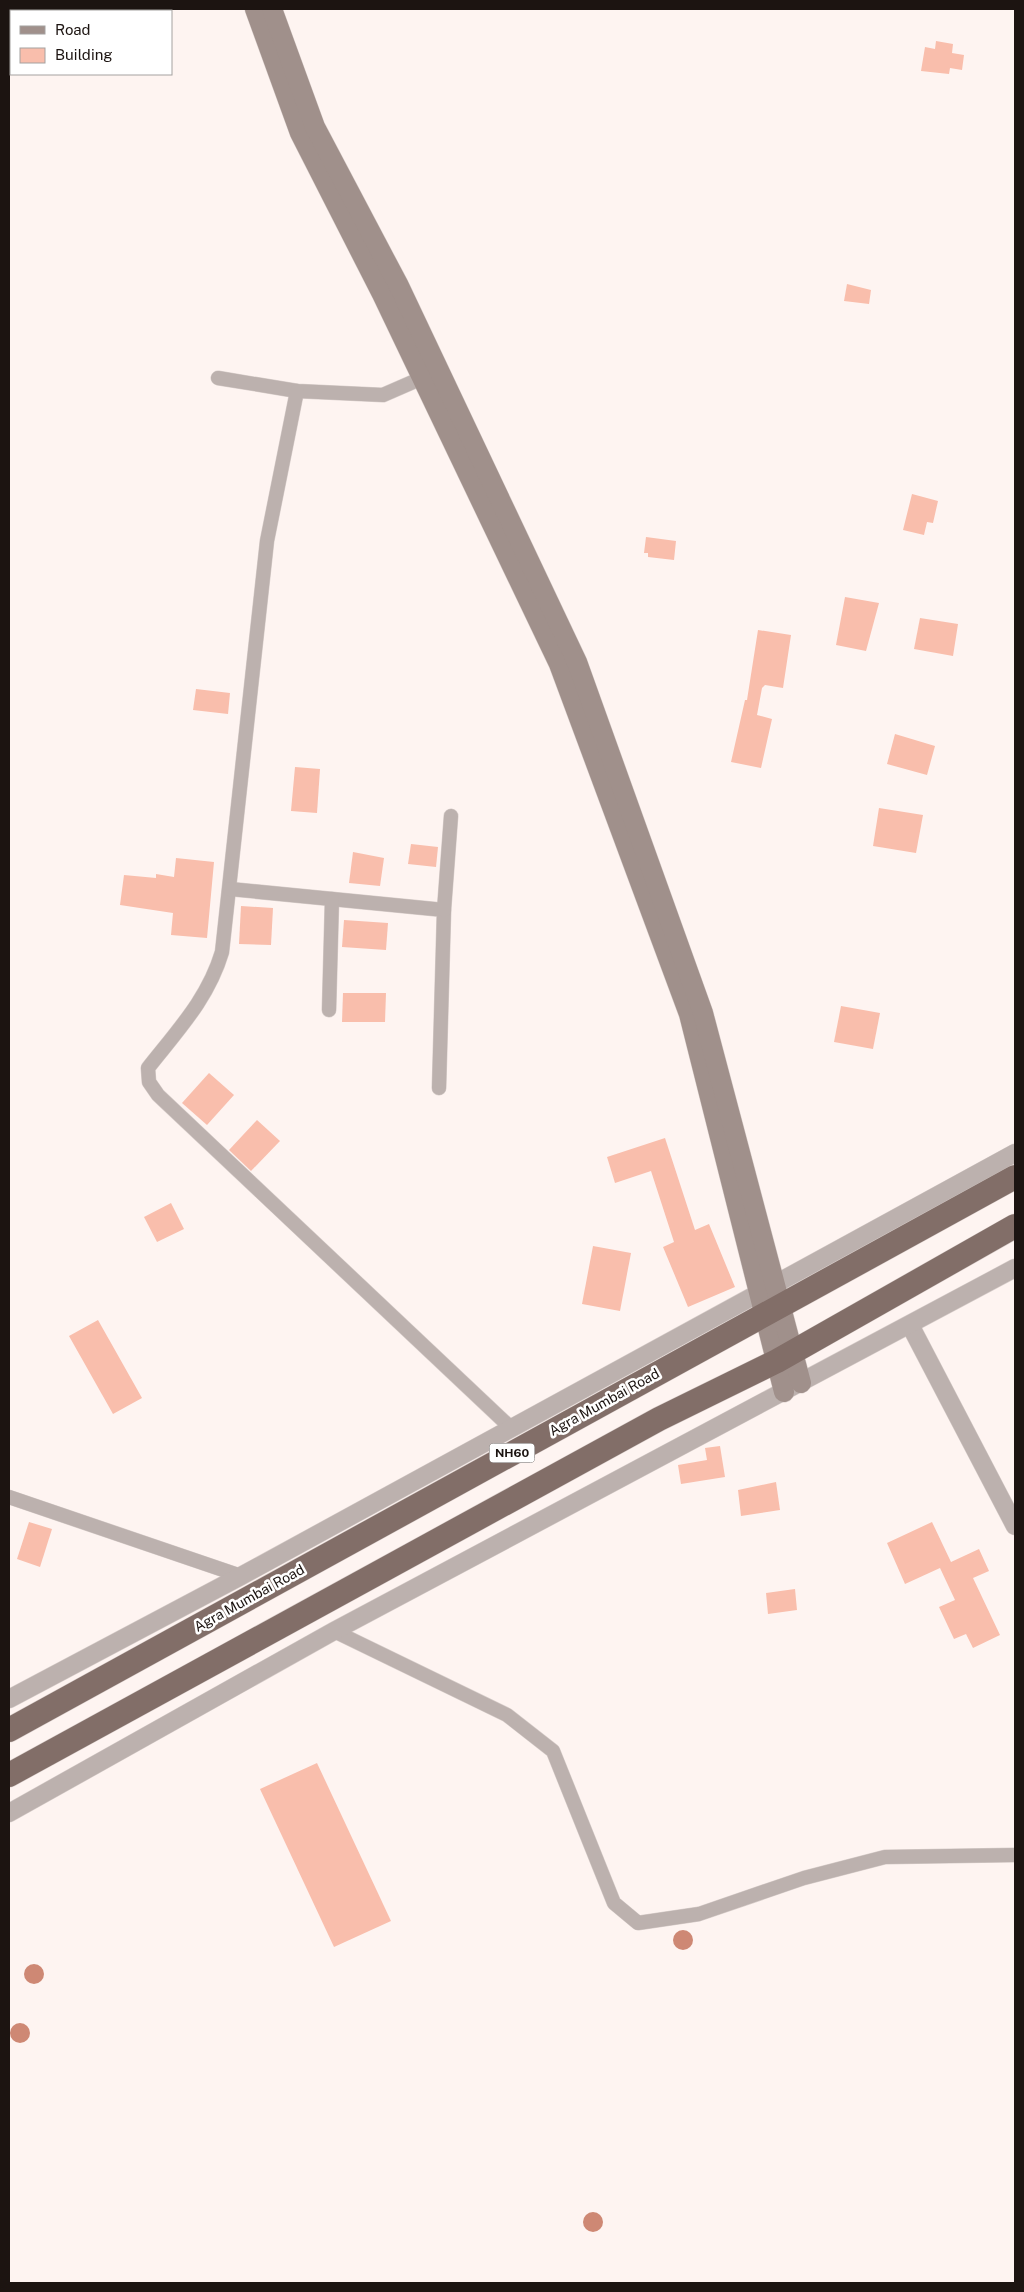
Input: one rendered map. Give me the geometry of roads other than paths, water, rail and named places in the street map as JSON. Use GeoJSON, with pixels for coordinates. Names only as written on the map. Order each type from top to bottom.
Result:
{"type":"FeatureCollection","features":[{"type":"Feature","properties":{"kind":"highway","name":"Agra Mumbai Road"},"geometry":{"type":"LineString","coordinates":[[9,1730],[770,1298],[1015,1176]]}},
{"type":"Feature","properties":{"kind":"highway"},"geometry":{"type":"LineString","coordinates":[[9,1775],[660,1418],[785,1357],[1015,1226]]}},
{"type":"Feature","properties":{"kind":"main road"},"geometry":{"type":"LineString","coordinates":[[255,9],[300,133],[422,378],[559,664],[682,995],[770,1298]]}},
{"type":"Feature","properties":{"kind":"main road"},"geometry":{"type":"LineString","coordinates":[[272,9],[315,127],[399,286],[577,662],[703,1013],[770,1298],[793,1387]]}},
{"type":"Feature","properties":{"kind":"street"},"geometry":{"type":"LineString","coordinates":[[218,378],[297,391],[384,395],[422,378]]}},
{"type":"Feature","properties":{"kind":"street"},"geometry":{"type":"LineString","coordinates":[[297,391],[267,541],[222,952],[215,976],[203,998],[148,1068],[149,1082],[158,1095],[252,1186],[511,1428]]}},
{"type":"Feature","properties":{"kind":"street"},"geometry":{"type":"LineString","coordinates":[[439,1088],[444,910],[451,816]]}},
{"type":"Feature","properties":{"kind":"street"},"geometry":{"type":"LineString","coordinates":[[230,889],[444,910]]}},
{"type":"Feature","properties":{"kind":"street"},"geometry":{"type":"LineString","coordinates":[[329,1010],[332,899]]}},
{"type":"Feature","properties":{"kind":"street"},"geometry":{"type":"LineString","coordinates":[[9,1699],[241,1576],[511,1428],[770,1298],[1015,1153]]}},
{"type":"Feature","properties":{"kind":"street"},"geometry":{"type":"LineString","coordinates":[[9,1813],[334,1631],[1015,1268]]}},
{"type":"Feature","properties":{"kind":"street"},"geometry":{"type":"LineString","coordinates":[[910,1325],[1015,1526]]}},
{"type":"Feature","properties":{"kind":"street"},"geometry":{"type":"LineString","coordinates":[[9,1497],[241,1576]]}},
{"type":"Feature","properties":{"kind":"street"},"geometry":{"type":"LineString","coordinates":[[334,1631],[507,1715],[553,1751],[614,1903],[638,1923],[699,1914],[804,1878],[884,1858],[1015,1855]]}}]}
